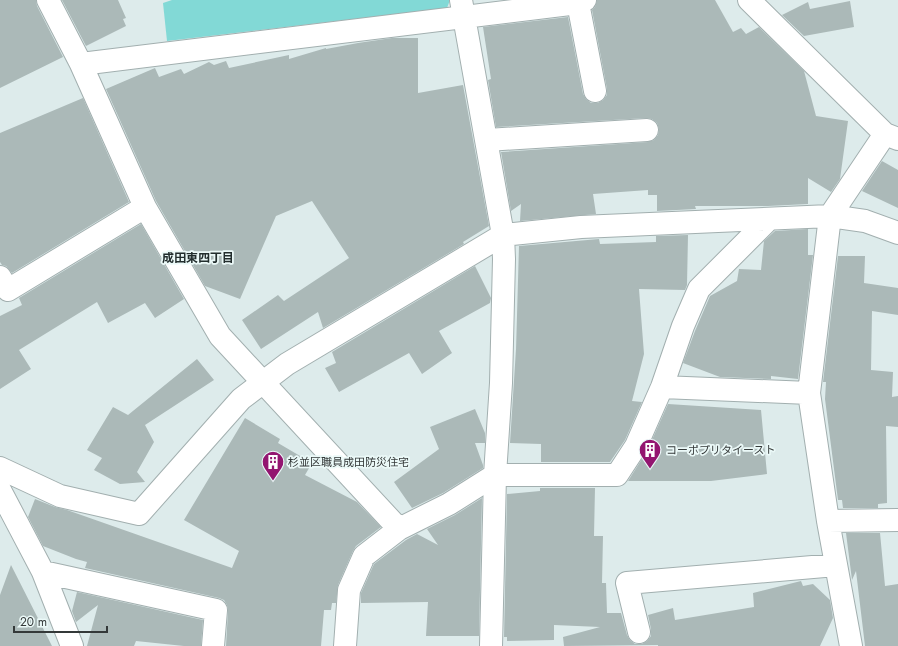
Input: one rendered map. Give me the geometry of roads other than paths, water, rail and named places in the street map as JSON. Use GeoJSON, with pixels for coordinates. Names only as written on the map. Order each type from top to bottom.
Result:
{"type":"FeatureCollection","features":[{"type":"Feature","properties":{"kind":"street"},"geometry":{"type":"LineString","coordinates":[[48,0],[81,64],[145,207],[220,336],[400,529]]}},
{"type":"Feature","properties":{"kind":"street"},"geometry":{"type":"LineString","coordinates":[[749,0],[891,136],[830,216],[809,393],[828,521],[851,646]]}},
{"type":"Feature","properties":{"kind":"street"},"geometry":{"type":"LineString","coordinates":[[81,64],[463,8],[581,2],[594,91]]}},
{"type":"Feature","properties":{"kind":"street"},"geometry":{"type":"LineString","coordinates":[[463,8],[503,235],[504,259],[501,383],[495,475],[491,646]]}},
{"type":"Feature","properties":{"kind":"street"},"geometry":{"type":"LineString","coordinates":[[487,140],[647,130]]}},
{"type":"Feature","properties":{"kind":"street"},"geometry":{"type":"LineString","coordinates":[[0,277],[8,290],[145,207]]}},
{"type":"Feature","properties":{"kind":"street"},"geometry":{"type":"LineString","coordinates":[[0,468],[60,496],[139,514],[241,399],[263,381],[287,364],[503,235],[581,227],[768,220],[830,216],[865,221],[898,233]]}},
{"type":"Feature","properties":{"kind":"street"},"geometry":{"type":"LineString","coordinates":[[345,646],[349,590],[364,556],[400,529],[449,504],[495,475],[617,475],[636,446],[662,387],[683,326],[699,289],[768,220]]}},
{"type":"Feature","properties":{"kind":"street"},"geometry":{"type":"LineString","coordinates":[[662,387],[809,393]]}},
{"type":"Feature","properties":{"kind":"street"},"geometry":{"type":"LineString","coordinates":[[0,490],[7,523],[43,572],[72,646]]}},
{"type":"Feature","properties":{"kind":"street"},"geometry":{"type":"LineString","coordinates":[[828,521],[898,520]]}},
{"type":"Feature","properties":{"kind":"street"},"geometry":{"type":"LineString","coordinates":[[639,632],[627,583],[836,565]]}},
{"type":"Feature","properties":{"kind":"street"},"geometry":{"type":"LineString","coordinates":[[43,572],[216,610],[213,646]]}},
{"type":"Feature","properties":{"kind":"place","name":"コーポプリタイースト"},"geometry":{"type":"Point","coordinates":[650,470]}},
{"type":"Feature","properties":{"kind":"place","name":"杉並区職員成田防災住宅"},"geometry":{"type":"Point","coordinates":[273,482]}},
{"type":"Feature","properties":{"kind":"district","name":"成田東四丁目"},"geometry":{"type":"Point","coordinates":[198,258]}}]}
